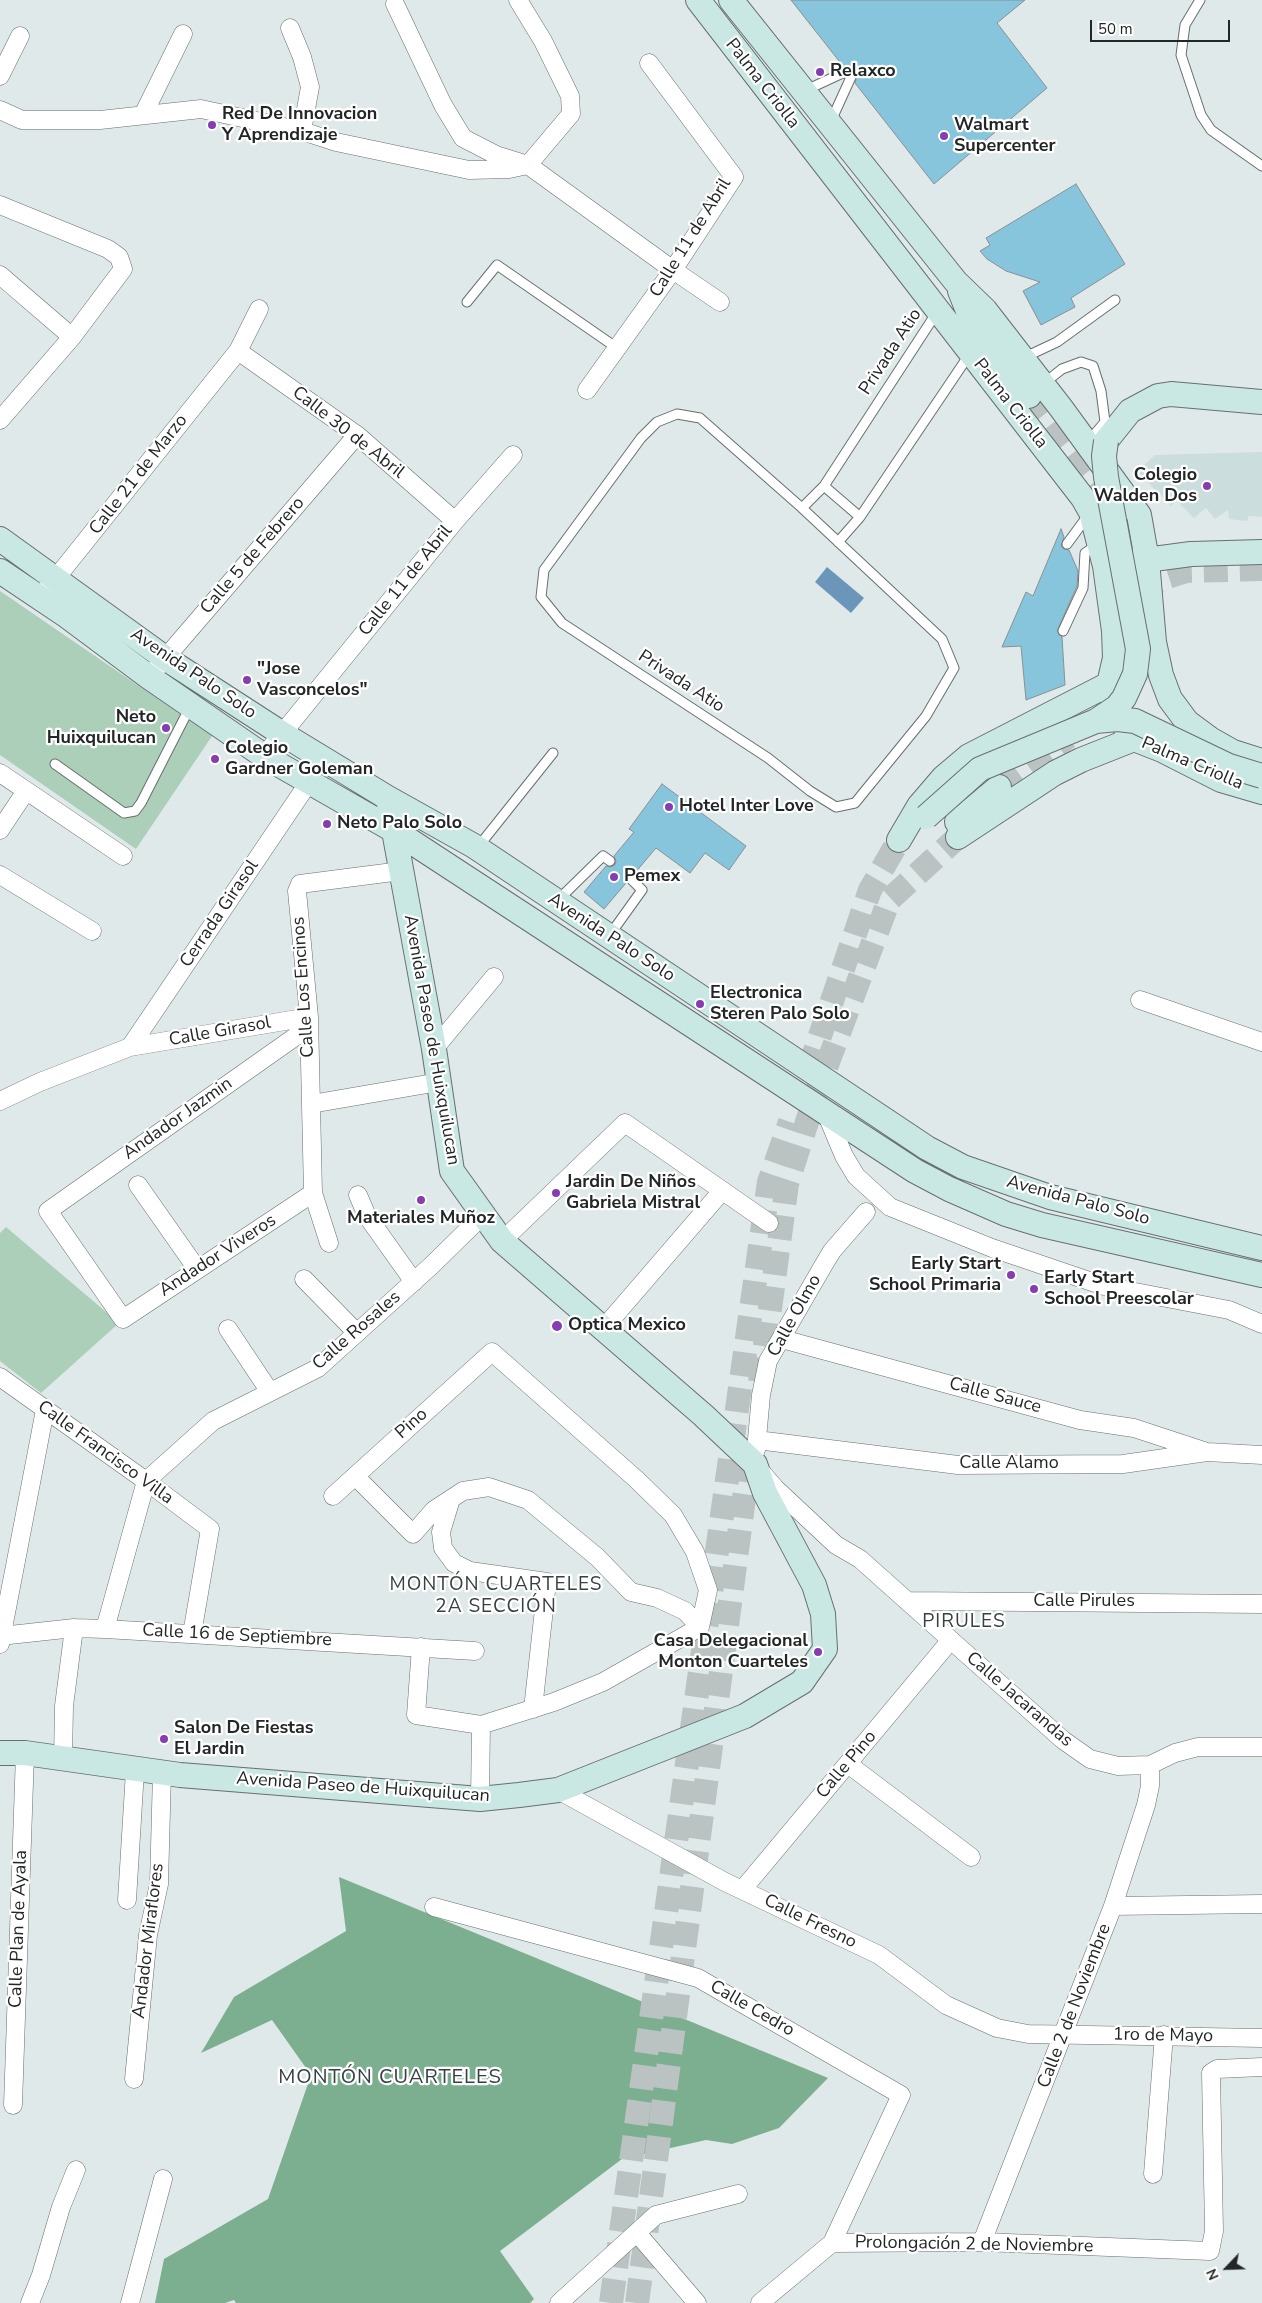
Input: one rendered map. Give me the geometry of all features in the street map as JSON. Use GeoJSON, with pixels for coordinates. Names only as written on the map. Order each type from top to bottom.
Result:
{"type":"FeatureCollection","features":[{"type":"Feature","properties":{"kind":"main road","name":"Palma Criolla"},"geometry":{"type":"LineString","coordinates":[[698,0],[937,312],[1083,498],[1091,512],[1104,565],[1114,631],[1114,658],[1109,684],[1116,714],[1134,739],[1162,750],[1221,780],[1260,775]]}},
{"type":"Feature","properties":{"kind":"main road","name":"Palma Criolla"},"geometry":{"type":"LineString","coordinates":[[731,0],[956,282],[985,310],[1022,358],[1036,390],[1087,444],[1139,514],[1149,578],[1152,627],[1160,675],[1170,699],[1187,722],[1233,752],[1260,775]]}},
{"type":"Feature","properties":{"kind":"main road"},"geometry":{"type":"LineString","coordinates":[[956,282],[972,321],[1036,390]]}},
{"type":"Feature","properties":{"kind":"main road"},"geometry":{"type":"LineString","coordinates":[[1109,684],[969,756],[943,778],[919,806],[899,840],[980,769],[1096,721],[1117,707],[1124,698],[1135,674],[1138,648],[1106,478],[1104,456],[1106,441],[1130,410],[1158,396],[1171,394],[1262,402]]}},
{"type":"Feature","properties":{"kind":"main road","name":"Avenida Palo Solo"},"geometry":{"type":"LineString","coordinates":[[4,551],[57,579],[165,658],[281,733],[388,798],[477,848],[898,1130],[944,1158],[963,1167],[1050,1197],[1262,1248]]}},
{"type":"Feature","properties":{"kind":"main road"},"geometry":{"type":"LineString","coordinates":[[1149,578],[1191,554],[1262,552]]}},
{"type":"Feature","properties":{"kind":"main road"},"geometry":{"type":"LineString","coordinates":[[1104,565],[1149,578],[1191,554]]}},
{"type":"Feature","properties":{"kind":"main road","name":"Avenida Palo Solo"},"geometry":{"type":"LineString","coordinates":[[0,572],[40,598],[149,677],[264,756],[395,831],[916,1171],[949,1188],[1015,1216],[1123,1244],[1262,1275]]}},
{"type":"Feature","properties":{"kind":"main road"},"geometry":{"type":"LineString","coordinates":[[1096,721],[1118,719],[1136,721],[1229,766],[1260,775]]}},
{"type":"Feature","properties":{"kind":"main road"},"geometry":{"type":"LineString","coordinates":[[999,787],[952,834],[1055,773],[1081,760],[1134,739]]}},
{"type":"Feature","properties":{"kind":"main road","name":"Avenida Paseo de Huixquilucan"},"geometry":{"type":"LineString","coordinates":[[0,1753],[26,1754],[162,1773],[480,1799],[558,1790],[745,1716],[802,1682],[825,1649],[824,1614],[814,1585],[766,1493],[755,1464],[703,1415],[502,1241],[482,1216],[452,1171],[434,1049],[388,798]]}},
{"type":"Feature","properties":{"kind":"main road"},"geometry":{"type":"LineString","coordinates":[[653,1000],[669,976]]}},
{"type":"Feature","properties":{"kind":"main road"},"geometry":{"type":"LineString","coordinates":[[1123,1244],[1128,1216]]}},
{"type":"Feature","properties":{"kind":"street"},"geometry":{"type":"LineString","coordinates":[[0,110],[22,120],[100,120],[201,109],[302,131],[336,142],[470,170],[509,170],[528,165],[571,114],[570,96],[543,40],[518,0]]}},
{"type":"Feature","properties":{"kind":"street"},"geometry":{"type":"LineString","coordinates":[[395,4],[444,105],[463,138],[496,155],[528,165],[720,302]]}},
{"type":"Feature","properties":{"kind":"street"},"geometry":{"type":"LineString","coordinates":[[290,28],[302,57],[310,87],[302,131]]}},
{"type":"Feature","properties":{"kind":"street"},"geometry":{"type":"LineString","coordinates":[[143,115],[183,34]]}},
{"type":"Feature","properties":{"kind":"street"},"geometry":{"type":"LineString","coordinates":[[0,76],[20,36]]}},
{"type":"Feature","properties":{"kind":"street","name":"Calle 11 de Abril"},"geometry":{"type":"LineString","coordinates":[[587,390],[673,270],[734,177],[649,63]]}},
{"type":"Feature","properties":{"kind":"street"},"geometry":{"type":"LineString","coordinates":[[0,205],[108,249],[119,257],[123,269],[72,336],[0,420]]}},
{"type":"Feature","properties":{"kind":"street"},"geometry":{"type":"LineString","coordinates":[[0,274],[72,336]]}},
{"type":"Feature","properties":{"kind":"street","name":"Calle 21 de Marzo"},"geometry":{"type":"LineString","coordinates":[[40,598],[238,350],[259,309]]}},
{"type":"Feature","properties":{"kind":"street","name":"Calle 30 de Abril"},"geometry":{"type":"LineString","coordinates":[[238,350],[357,435],[455,521]]}},
{"type":"Feature","properties":{"kind":"street","name":"Calle 5 de Febrero"},"geometry":{"type":"LineString","coordinates":[[149,677],[357,435]]}},
{"type":"Feature","properties":{"kind":"street","name":"Calle 11 de Abril"},"geometry":{"type":"LineString","coordinates":[[264,756],[455,521],[513,456]]}},
{"type":"Feature","properties":{"kind":"street"},"geometry":{"type":"LineString","coordinates":[[0,773],[123,856]]}},
{"type":"Feature","properties":{"kind":"street","name":"Cerrada Girasol"},"geometry":{"type":"LineString","coordinates":[[130,1047],[310,782]]}},
{"type":"Feature","properties":{"kind":"street"},"geometry":{"type":"LineString","coordinates":[[0,830],[26,791]]}},
{"type":"Feature","properties":{"kind":"street","name":"Calle Los Encinos"},"geometry":{"type":"LineString","coordinates":[[329,1243],[312,1193],[309,1022],[298,886],[401,870]]}},
{"type":"Feature","properties":{"kind":"street"},"geometry":{"type":"LineString","coordinates":[[0,875],[92,931]]}},
{"type":"Feature","properties":{"kind":"street"},"geometry":{"type":"LineString","coordinates":[[434,1049],[494,977]]}},
{"type":"Feature","properties":{"kind":"street"},"geometry":{"type":"LineString","coordinates":[[1140,1000],[1262,1042]]}},
{"type":"Feature","properties":{"kind":"street","name":"Calle Girasol"},"geometry":{"type":"LineString","coordinates":[[0,1102],[40,1082],[130,1047],[309,1022]]}},
{"type":"Feature","properties":{"kind":"street","name":"Andador Jazmin"},"geometry":{"type":"LineString","coordinates":[[122,1318],[48,1211],[309,1022]]}},
{"type":"Feature","properties":{"kind":"street"},"geometry":{"type":"LineString","coordinates":[[311,1104],[439,1082]]}},
{"type":"Feature","properties":{"kind":"street"},"geometry":{"type":"LineString","coordinates":[[826,1113],[844,1156],[856,1176],[890,1207],[992,1248],[1104,1286],[1229,1310],[1262,1324]]}},
{"type":"Feature","properties":{"kind":"street"},"geometry":{"type":"LineString","coordinates":[[502,1241],[625,1123],[769,1223]]}},
{"type":"Feature","properties":{"kind":"street"},"geometry":{"type":"LineString","coordinates":[[138,1185],[197,1269]]}},
{"type":"Feature","properties":{"kind":"street"},"geometry":{"type":"LineString","coordinates":[[603,1329],[722,1192]]}},
{"type":"Feature","properties":{"kind":"street","name":"Andador Viveros"},"geometry":{"type":"LineString","coordinates":[[122,1318],[312,1193]]}},
{"type":"Feature","properties":{"kind":"street"},"geometry":{"type":"LineString","coordinates":[[358,1195],[367,1216],[414,1282]]}},
{"type":"Feature","properties":{"kind":"street","name":"Calle Olmo"},"geometry":{"type":"LineString","coordinates":[[755,1464],[761,1395],[768,1361],[832,1251],[866,1212]]}},
{"type":"Feature","properties":{"kind":"street","name":"Calle Rosales"},"geometry":{"type":"LineString","coordinates":[[146,1481],[213,1421],[318,1368],[414,1282],[482,1216]]}},
{"type":"Feature","properties":{"kind":"street"},"geometry":{"type":"LineString","coordinates":[[304,1279],[357,1333]]}},
{"type":"Feature","properties":{"kind":"street"},"geometry":{"type":"LineString","coordinates":[[228,1329],[270,1392]]}},
{"type":"Feature","properties":{"kind":"street","name":"Calle Sauce"},"geometry":{"type":"LineString","coordinates":[[782,1339],[1080,1420],[1134,1428],[1207,1452]]}},
{"type":"Feature","properties":{"kind":"street","name":"Pino"},"geometry":{"type":"LineString","coordinates":[[333,1496],[492,1352],[636,1479],[673,1515],[695,1552],[708,1590],[700,1627]]}},
{"type":"Feature","properties":{"kind":"street","name":"Calle Francisco Villa"},"geometry":{"type":"LineString","coordinates":[[0,1377],[210,1529],[192,1634]]}},
{"type":"Feature","properties":{"kind":"street"},"geometry":{"type":"LineString","coordinates":[[1,1639],[45,1410]]}},
{"type":"Feature","properties":{"kind":"street","name":"Calle Alamo"},"geometry":{"type":"LineString","coordinates":[[757,1440],[958,1465],[1123,1464],[1207,1452],[1262,1455]]}},
{"type":"Feature","properties":{"kind":"street","name":"Calle Jacarandas"},"geometry":{"type":"LineString","coordinates":[[755,1464],[775,1488],[836,1545],[860,1559],[1063,1740],[1090,1759],[1118,1766],[1150,1765]]}},
{"type":"Feature","properties":{"kind":"street"},"geometry":{"type":"LineString","coordinates":[[354,1476],[413,1534],[434,1510],[463,1491],[489,1487],[528,1500],[597,1557],[631,1592],[656,1598],[685,1611],[700,1627],[603,1682],[533,1709],[481,1726],[416,1715],[421,1647]]}},
{"type":"Feature","properties":{"kind":"street"},"geometry":{"type":"LineString","coordinates":[[105,1629],[146,1481]]}},
{"type":"Feature","properties":{"kind":"street"},"geometry":{"type":"LineString","coordinates":[[451,1499],[441,1532],[444,1548],[454,1563],[470,1571],[547,1582],[533,1709]]}},
{"type":"Feature","properties":{"kind":"street","name":"Calle Pirules"},"geometry":{"type":"LineString","coordinates":[[907,1601],[1262,1604]]}},
{"type":"Feature","properties":{"kind":"street"},"geometry":{"type":"LineString","coordinates":[[63,1759],[64,1706],[74,1628]]}},
{"type":"Feature","properties":{"kind":"street","name":"Calle 16 de Septiembre"},"geometry":{"type":"LineString","coordinates":[[1,1639],[74,1628],[475,1651]]}},
{"type":"Feature","properties":{"kind":"street","name":"Calle Pino"},"geometry":{"type":"LineString","coordinates":[[743,1889],[950,1641]]}},
{"type":"Feature","properties":{"kind":"street"},"geometry":{"type":"LineString","coordinates":[[480,1799],[481,1726]]}},
{"type":"Feature","properties":{"kind":"street"},"geometry":{"type":"LineString","coordinates":[[1150,1765],[1175,1752],[1198,1747],[1262,1747]]}},
{"type":"Feature","properties":{"kind":"street","name":"Calle Plan de Ayala"},"geometry":{"type":"LineString","coordinates":[[13,2105],[26,1754]]}},
{"type":"Feature","properties":{"kind":"street"},"geometry":{"type":"LineString","coordinates":[[848,1764],[971,1857]]}},
{"type":"Feature","properties":{"kind":"street","name":"Calle 2 de Noviembre"},"geometry":{"type":"LineString","coordinates":[[982,2242],[1114,1906],[1146,1805],[1150,1786],[1150,1765]]}},
{"type":"Feature","properties":{"kind":"street"},"geometry":{"type":"LineString","coordinates":[[126,1900],[135,1770]]}},
{"type":"Feature","properties":{"kind":"street","name":"Andador Miraflores"},"geometry":{"type":"LineString","coordinates":[[134,2079],[148,1935],[160,1884],[162,1773]]}},
{"type":"Feature","properties":{"kind":"street","name":"Calle Fresno"},"geometry":{"type":"LineString","coordinates":[[558,1790],[725,1882],[879,1955],[946,2005],[997,2028],[1028,2034],[1065,2034]]}},
{"type":"Feature","properties":{"kind":"street"},"geometry":{"type":"LineString","coordinates":[[1114,1906],[1262,1904]]}},
{"type":"Feature","properties":{"kind":"street","name":"Calle Cedro"},"geometry":{"type":"LineString","coordinates":[[434,1907],[698,1978],[901,2095],[832,2243]]}},
{"type":"Feature","properties":{"kind":"street","name":"1ro de Mayo"},"geometry":{"type":"LineString","coordinates":[[1065,2034],[1262,2038]]}},
{"type":"Feature","properties":{"kind":"street"},"geometry":{"type":"LineString","coordinates":[[1153,2174],[1164,2035]]}},
{"type":"Feature","properties":{"kind":"street","name":"Prolongación 2 de Noviembre"},"geometry":{"type":"LineString","coordinates":[[760,2303],[832,2243],[982,2242],[1210,2251],[1214,2231],[1211,2073],[1217,2069],[1262,2067]]}},
{"type":"Feature","properties":{"kind":"street"},"geometry":{"type":"LineString","coordinates":[[30,2303],[41,2274],[60,2207],[76,2170]]}},
{"type":"Feature","properties":{"kind":"street"},"geometry":{"type":"LineString","coordinates":[[130,2303],[163,2179]]}},
{"type":"Feature","properties":{"kind":"street"},"geometry":{"type":"LineString","coordinates":[[560,2303],[656,2215],[738,2194]]}},
{"type":"Feature","properties":{"kind":"street"},"geometry":{"type":"LineString","coordinates":[[637,2233],[697,2303]]}},
{"type":"Feature","properties":{"kind":"lane"},"geometry":{"type":"LineString","coordinates":[[1200,0],[1185,25],[1181,55],[1201,115],[1211,130],[1262,166]]}},
{"type":"Feature","properties":{"kind":"lane"},"geometry":{"type":"LineString","coordinates":[[804,91],[849,74],[830,124]]}},
{"type":"Feature","properties":{"kind":"lane"},"geometry":{"type":"LineString","coordinates":[[467,302],[497,265],[617,348]]}},
{"type":"Feature","properties":{"kind":"lane"},"geometry":{"type":"LineString","coordinates":[[1022,358],[1057,342],[1115,300]]}},
{"type":"Feature","properties":{"kind":"lane","name":"Privada Atio"},"geometry":{"type":"LineString","coordinates":[[802,508],[824,486],[937,312]]}},
{"type":"Feature","properties":{"kind":"lane"},"geometry":{"type":"LineString","coordinates":[[838,542],[860,517],[971,353]]}},
{"type":"Feature","properties":{"kind":"lane"},"geometry":{"type":"LineString","coordinates":[[1036,390],[1062,369],[1081,362],[1093,366],[1101,391],[1105,422],[1087,444]]}},
{"type":"Feature","properties":{"kind":"lane","name":"Privada Atio"},"geometry":{"type":"LineString","coordinates":[[677,414],[700,418],[802,508],[942,639],[954,668],[926,716],[855,803],[836,807],[810,791],[768,758],[562,623],[541,597],[544,570],[641,438],[657,422],[677,414]]}},
{"type":"Feature","properties":{"kind":"lane"},"geometry":{"type":"LineString","coordinates":[[824,486],[860,517]]}},
{"type":"Feature","properties":{"kind":"lane"},"geometry":{"type":"LineString","coordinates":[[1067,544],[1091,512]]}},
{"type":"Feature","properties":{"kind":"lane"},"geometry":{"type":"LineString","coordinates":[[1063,631],[1082,588],[1085,553],[1104,565]]}},
{"type":"Feature","properties":{"kind":"lane"},"geometry":{"type":"LineString","coordinates":[[55,764],[124,813],[135,812],[191,705]]}},
{"type":"Feature","properties":{"kind":"lane"},"geometry":{"type":"LineString","coordinates":[[477,848],[553,753]]}},
{"type":"Feature","properties":{"kind":"lane"},"geometry":{"type":"LineString","coordinates":[[557,902],[603,856],[610,861]]}},
{"type":"Feature","properties":{"kind":"lane"},"geometry":{"type":"LineString","coordinates":[[608,936],[642,890],[630,878]]}},
{"type":"Feature","properties":{"kind":"shaded area","name":"Colegio Walden Dos"},"geometry":{"type":"Polygon","coordinates":[[[1262,452],[1262,517],[1249,516],[1247,521],[1229,519],[1228,510],[1215,519],[1206,508],[1194,518],[1177,501],[1171,506],[1137,471],[1155,455],[1262,452]]]}},
{"type":"Feature","properties":{"kind":"green space"},"geometry":{"type":"Polygon","coordinates":[[[0,591],[212,736],[136,849],[0,755],[0,591]]]}},
{"type":"Feature","properties":{"kind":"green space"},"geometry":{"type":"Polygon","coordinates":[[[6,1227],[119,1323],[41,1393],[0,1361],[0,1233],[6,1227]]]}},
{"type":"Feature","properties":{"kind":"green space"},"geometry":{"type":"Polygon","coordinates":[[[339,1877],[828,2078],[779,2128],[732,2144],[706,2140],[622,2159],[500,2251],[534,2299],[530,2303],[236,2303],[234,2300],[225,2303],[155,2303],[164,2259],[268,2199],[311,2075],[272,2020],[201,2053],[234,1997],[346,1931],[339,1877]]]}},
{"type":"Feature","properties":{"kind":"water"},"geometry":{"type":"Polygon","coordinates":[[[827,567],[864,598],[851,613],[815,582],[827,567]]]}},
{"type":"Feature","properties":{"kind":"building","name":"Walmart Supercenter"},"geometry":{"type":"Polygon","coordinates":[[[791,0],[1025,0],[997,23],[1047,88],[934,184],[855,83],[857,76],[852,68],[848,65],[843,66],[791,0]]]}},
{"type":"Feature","properties":{"kind":"building"},"geometry":{"type":"Polygon","coordinates":[[[1076,184],[1125,264],[1071,298],[1075,307],[1041,325],[1023,291],[1040,282],[1006,271],[987,259],[980,251],[990,245],[986,238],[1076,184]]]}},
{"type":"Feature","properties":{"kind":"building"},"geometry":{"type":"Polygon","coordinates":[[[1061,529],[1064,537],[1061,546],[1069,550],[1078,571],[1077,586],[1057,631],[1062,637],[1065,685],[1026,700],[1021,646],[1002,647],[1026,592],[1033,596],[1061,529]]]}},
{"type":"Feature","properties":{"kind":"building","name":"Hotel Inter Love"},"geometry":{"type":"Polygon","coordinates":[[[662,784],[746,846],[729,870],[705,853],[690,873],[656,848],[634,874],[629,872],[625,874],[624,879],[626,883],[604,909],[584,892],[606,866],[615,865],[614,856],[634,832],[629,829],[662,784]]]}},
{"type":"Feature","properties":{"kind":"tunnel"},"geometry":{"type":"LineString","coordinates":[[1029,396],[1122,515],[1133,543],[1137,567]]}},
{"type":"Feature","properties":{"kind":"tunnel"},"geometry":{"type":"LineString","coordinates":[[1141,598],[1150,586],[1164,578],[1186,571],[1262,569]]}},
{"type":"Feature","properties":{"kind":"tunnel"},"geometry":{"type":"LineString","coordinates":[[999,787],[1068,737]]}},
{"type":"Feature","properties":{"kind":"tunnel"},"geometry":{"type":"LineString","coordinates":[[760,1382],[787,1184],[816,1094],[889,900],[958,837]]}},
{"type":"Feature","properties":{"kind":"tunnel"},"geometry":{"type":"LineString","coordinates":[[808,1071],[870,890],[899,840]]}},
{"type":"Feature","properties":{"kind":"tunnel"},"geometry":{"type":"LineString","coordinates":[[611,2303],[769,1182],[790,1122]]}},
{"type":"Feature","properties":{"kind":"tunnel"},"geometry":{"type":"LineString","coordinates":[[637,2303],[751,1445]]}},
{"type":"Feature","properties":{"kind":"place","name":"Relaxco"},"geometry":{"type":"Point","coordinates":[820,72]}},
{"type":"Feature","properties":{"kind":"place","name":"Red De Innovacion Y Aprendizaje"},"geometry":{"type":"Point","coordinates":[212,125]}},
{"type":"Feature","properties":{"kind":"place","name":"Walmart Supercenter"},"geometry":{"type":"Point","coordinates":[944,136]}},
{"type":"Feature","properties":{"kind":"place","name":"Colegio Walden Dos"},"geometry":{"type":"Point","coordinates":[1207,486]}},
{"type":"Feature","properties":{"kind":"place","name":"\"Jose Vasconcelos\""},"geometry":{"type":"Point","coordinates":[247,680]}},
{"type":"Feature","properties":{"kind":"place","name":"Neto Huixquilucan"},"geometry":{"type":"Point","coordinates":[166,728]}},
{"type":"Feature","properties":{"kind":"place","name":"Colegio Gardner Goleman"},"geometry":{"type":"Point","coordinates":[215,759]}},
{"type":"Feature","properties":{"kind":"place","name":"Hotel Inter Love"},"geometry":{"type":"Point","coordinates":[669,807]}},
{"type":"Feature","properties":{"kind":"place","name":"Neto Palo Solo"},"geometry":{"type":"Point","coordinates":[327,824]}},
{"type":"Feature","properties":{"kind":"place","name":"Pemex"},"geometry":{"type":"Point","coordinates":[614,877]}},
{"type":"Feature","properties":{"kind":"place","name":"Electronica Steren Palo Solo"},"geometry":{"type":"Point","coordinates":[700,1004]}},
{"type":"Feature","properties":{"kind":"place","name":"Jardin De Niños Gabriela Mistral"},"geometry":{"type":"Point","coordinates":[556,1193]}},
{"type":"Feature","properties":{"kind":"place","name":"Materiales Muñoz"},"geometry":{"type":"Point","coordinates":[421,1200]}},
{"type":"Feature","properties":{"kind":"place","name":"Early Start School Primaria"},"geometry":{"type":"Point","coordinates":[1011,1275]}},
{"type":"Feature","properties":{"kind":"place","name":"Early Start School Preescolar"},"geometry":{"type":"Point","coordinates":[1034,1289]}},
{"type":"Feature","properties":{"kind":"place","name":"Optica Mexico"},"geometry":{"type":"Point","coordinates":[557,1326]}},
{"type":"Feature","properties":{"kind":"place","name":"Casa Delegacional Monton Cuarteles"},"geometry":{"type":"Point","coordinates":[818,1652]}},
{"type":"Feature","properties":{"kind":"place","name":"Salon De Fiestas El Jardin"},"geometry":{"type":"Point","coordinates":[164,1739]}},
{"type":"Feature","properties":{"kind":"district","name":"MONTÓN CUARTELES 2A SECCIÓN"},"geometry":{"type":"Point","coordinates":[496,1596]}},
{"type":"Feature","properties":{"kind":"district","name":"PIRULES"},"geometry":{"type":"Point","coordinates":[964,1622]}},
{"type":"Feature","properties":{"kind":"district","name":"MONTÓN CUARTELES"},"geometry":{"type":"Point","coordinates":[390,2078]}}]}
